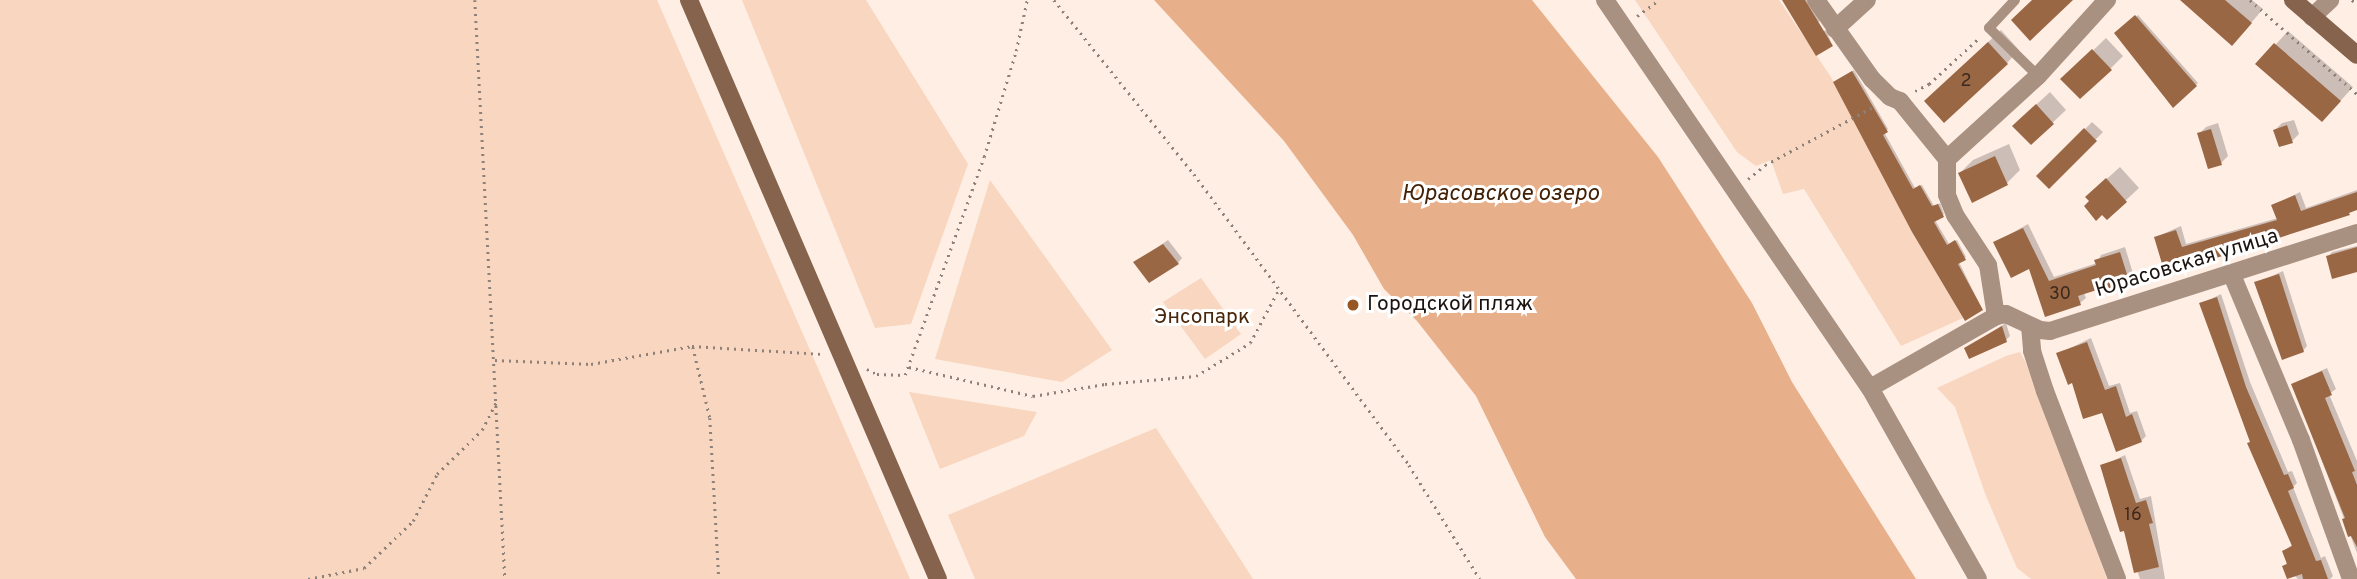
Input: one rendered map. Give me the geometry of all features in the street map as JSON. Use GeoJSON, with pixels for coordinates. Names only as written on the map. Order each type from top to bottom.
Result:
{"type":"FeatureCollection","features":[{"type":"Feature","properties":{"kind":"main road"},"geometry":{"type":"LineString","coordinates":[[689,0],[938,579]]}},
{"type":"Feature","properties":{"kind":"main road"},"geometry":{"type":"LineString","coordinates":[[2293,0],[2357,55]]}},
{"type":"Feature","properties":{"kind":"street"},"geometry":{"type":"LineString","coordinates":[[1605,0],[1871,387],[1978,579]]}},
{"type":"Feature","properties":{"kind":"street"},"geometry":{"type":"LineString","coordinates":[[1816,0],[1872,79],[1895,99],[1947,159],[1947,195],[1955,215],[1987,265],[1996,316],[1871,387]]}},
{"type":"Feature","properties":{"kind":"street"},"geometry":{"type":"LineString","coordinates":[[1835,29],[1867,0]]}},
{"type":"Feature","properties":{"kind":"street"},"geometry":{"type":"LineString","coordinates":[[1947,159],[2038,76],[2107,0]]}},
{"type":"Feature","properties":{"kind":"street"},"geometry":{"type":"LineString","coordinates":[[2312,17],[2330,0]]}},
{"type":"Feature","properties":{"kind":"street","name":"Юрасовская улица"},"geometry":{"type":"LineString","coordinates":[[1996,316],[2006,314],[2030,326],[2050,331],[2357,233]]}},
{"type":"Feature","properties":{"kind":"street"},"geometry":{"type":"LineString","coordinates":[[2232,275],[2301,440],[2351,579]]}},
{"type":"Feature","properties":{"kind":"street"},"geometry":{"type":"LineString","coordinates":[[2030,326],[2032,351],[2045,391],[2117,579]]}},
{"type":"Feature","properties":{"kind":"lane"},"geometry":{"type":"LineString","coordinates":[[2015,0],[1989,28],[2038,76]]}},
{"type":"Feature","properties":{"kind":"path"},"geometry":{"type":"LineString","coordinates":[[475,0],[505,579]]}},
{"type":"Feature","properties":{"kind":"path"},"geometry":{"type":"LineString","coordinates":[[495,360],[591,363],[692,346],[842,355],[877,374],[905,374],[984,157],[1016,51],[1027,0]]}},
{"type":"Feature","properties":{"kind":"path"},"geometry":{"type":"LineString","coordinates":[[1054,0],[1194,174],[1409,465],[1480,579]]}},
{"type":"Feature","properties":{"kind":"path"},"geometry":{"type":"LineString","coordinates":[[1623,26],[1659,0]]}},
{"type":"Feature","properties":{"kind":"path"},"geometry":{"type":"LineString","coordinates":[[2250,0],[2357,94]]}},
{"type":"Feature","properties":{"kind":"path"},"geometry":{"type":"LineString","coordinates":[[2256,0],[2258,6]]}},
{"type":"Feature","properties":{"kind":"path"},"geometry":{"type":"LineString","coordinates":[[2352,0],[2357,5]]}},
{"type":"Feature","properties":{"kind":"path"},"geometry":{"type":"LineString","coordinates":[[1736,188],[1765,164],[1929,84],[1989,28]]}},
{"type":"Feature","properties":{"kind":"path"},"geometry":{"type":"LineString","coordinates":[[908,367],[1033,396],[1105,384],[1196,376],[1250,343],[1279,289]]}},
{"type":"Feature","properties":{"kind":"path"},"geometry":{"type":"LineString","coordinates":[[692,346],[710,418],[719,579]]}},
{"type":"Feature","properties":{"kind":"path"},"geometry":{"type":"LineString","coordinates":[[308,579],[364,568],[413,521],[437,474],[482,430],[497,400]]}},
{"type":"Feature","properties":{"kind":"green space"},"geometry":{"type":"Polygon","coordinates":[[[0,0],[657,0],[910,579],[0,579],[0,0]]]}},
{"type":"Feature","properties":{"kind":"green space"},"geometry":{"type":"Polygon","coordinates":[[[742,0],[866,0],[968,164],[911,324],[875,328],[742,0]]]}},
{"type":"Feature","properties":{"kind":"green space"},"geometry":{"type":"Polygon","coordinates":[[[1635,0],[1779,0],[1831,77],[1912,232],[1963,318],[1901,346],[1804,189],[1783,194],[1771,160],[1756,166],[1737,152],[1635,0]]]}},
{"type":"Feature","properties":{"kind":"green space"},"geometry":{"type":"Polygon","coordinates":[[[990,180],[1112,350],[1062,382],[935,359],[990,180]]]}},
{"type":"Feature","properties":{"kind":"green space","name":"Энсопарк"},"geometry":{"type":"Polygon","coordinates":[[[1201,278],[1241,334],[1205,359],[1163,302],[1201,278]]]}},
{"type":"Feature","properties":{"kind":"green space"},"geometry":{"type":"Polygon","coordinates":[[[2020,352],[2107,579],[2031,579],[2017,568],[1986,496],[1955,407],[1937,388],[2020,352]]]}},
{"type":"Feature","properties":{"kind":"green space"},"geometry":{"type":"Polygon","coordinates":[[[909,392],[1037,412],[1024,436],[940,469],[909,392]]]}},
{"type":"Feature","properties":{"kind":"green space"},"geometry":{"type":"Polygon","coordinates":[[[1156,428],[1253,579],[975,579],[948,515],[1156,428]]]}},
{"type":"Feature","properties":{"kind":"water","name":"Юрасовское озеро"},"geometry":{"type":"Polygon","coordinates":[[[1154,0],[1532,0],[1658,157],[1752,303],[1792,382],[1916,579],[1576,579],[1545,537],[1476,396],[1417,321],[1384,289],[1353,235],[1284,141],[1154,0]]]}},
{"type":"Feature","properties":{"kind":"building"},"geometry":{"type":"Polygon","coordinates":[[[1782,0],[1805,0],[1833,46],[1816,56],[1782,0]]]}},
{"type":"Feature","properties":{"kind":"building"},"geometry":{"type":"Polygon","coordinates":[[[2032,0],[2073,0],[2030,41],[2011,20],[2032,0]]]}},
{"type":"Feature","properties":{"kind":"building"},"geometry":{"type":"Polygon","coordinates":[[[2180,0],[2225,0],[2252,23],[2232,46],[2180,0]]]}},
{"type":"Feature","properties":{"kind":"building"},"geometry":{"type":"Polygon","coordinates":[[[2135,15],[2197,86],[2173,108],[2114,33],[2135,15]]]}},
{"type":"Feature","properties":{"kind":"building"},"geometry":{"type":"Polygon","coordinates":[[[1988,42],[2008,64],[1944,123],[1924,101],[1988,42]]]}},
{"type":"Feature","properties":{"kind":"building"},"geometry":{"type":"Polygon","coordinates":[[[2274,43],[2341,101],[2322,122],[2255,64],[2274,43]]]}},
{"type":"Feature","properties":{"kind":"building"},"geometry":{"type":"Polygon","coordinates":[[[2092,49],[2112,70],[2080,99],[2060,79],[2092,49]]]}},
{"type":"Feature","properties":{"kind":"building"},"geometry":{"type":"Polygon","coordinates":[[[1852,71],[1888,132],[1883,135],[1913,189],[1920,185],[1932,206],[1938,204],[1944,217],[1934,222],[1947,245],[1955,240],[1966,260],[1958,264],[1983,310],[1965,321],[1912,232],[1833,82],[1852,71]]]}},
{"type":"Feature","properties":{"kind":"building"},"geometry":{"type":"Polygon","coordinates":[[[2036,104],[2054,124],[2031,145],[2012,126],[2036,104]]]}},
{"type":"Feature","properties":{"kind":"building"},"geometry":{"type":"Polygon","coordinates":[[[2287,125],[2293,143],[2279,147],[2273,130],[2287,125]]]}},
{"type":"Feature","properties":{"kind":"building"},"geometry":{"type":"Polygon","coordinates":[[[2084,128],[2097,141],[2049,189],[2036,176],[2084,128]]]}},
{"type":"Feature","properties":{"kind":"building"},"geometry":{"type":"Polygon","coordinates":[[[2211,129],[2222,165],[2208,169],[2197,133],[2211,129]]]}},
{"type":"Feature","properties":{"kind":"building"},"geometry":{"type":"Polygon","coordinates":[[[1995,156],[2008,185],[1972,203],[1958,173],[1995,156]]]}},
{"type":"Feature","properties":{"kind":"building"},"geometry":{"type":"Polygon","coordinates":[[[2106,178],[2127,202],[2107,220],[2102,215],[2096,221],[2084,206],[2089,201],[2085,197],[2106,178]]]}},
{"type":"Feature","properties":{"kind":"building"},"geometry":{"type":"Polygon","coordinates":[[[2357,192],[2357,210],[2349,213],[2350,215],[2213,259],[2214,263],[2181,273],[2177,263],[2163,267],[2154,237],[2176,230],[2182,247],[2277,220],[2271,205],[2295,195],[2301,211],[2357,192]]]}},
{"type":"Feature","properties":{"kind":"building"},"geometry":{"type":"Polygon","coordinates":[[[2023,228],[2049,281],[2096,265],[2094,260],[2120,252],[2131,287],[2105,295],[2103,288],[2078,296],[2081,305],[2045,317],[2029,269],[2011,278],[1993,242],[2023,228]]]}},
{"type":"Feature","properties":{"kind":"building"},"geometry":{"type":"Polygon","coordinates":[[[1163,244],[1179,264],[1149,283],[1133,262],[1163,244]]]}},
{"type":"Feature","properties":{"kind":"building"},"geometry":{"type":"Polygon","coordinates":[[[2357,247],[2357,272],[2332,279],[2326,256],[2357,247]]]}},
{"type":"Feature","properties":{"kind":"building"},"geometry":{"type":"Polygon","coordinates":[[[2279,274],[2304,352],[2282,360],[2254,282],[2279,274]]]}},
{"type":"Feature","properties":{"kind":"building"},"geometry":{"type":"Polygon","coordinates":[[[2217,297],[2246,387],[2284,475],[2288,474],[2294,488],[2288,491],[2316,561],[2321,560],[2328,579],[2303,579],[2302,574],[2287,579],[2282,566],[2287,564],[2282,551],[2292,546],[2247,443],[2250,442],[2199,303],[2217,297]]]}},
{"type":"Feature","properties":{"kind":"building"},"geometry":{"type":"Polygon","coordinates":[[[2002,326],[2007,342],[1969,359],[1964,348],[2002,326]]]}},
{"type":"Feature","properties":{"kind":"building"},"geometry":{"type":"Polygon","coordinates":[[[2087,342],[2105,390],[2116,386],[2126,417],[2132,414],[2142,442],[2116,452],[2102,413],[2083,419],[2072,383],[2068,385],[2056,353],[2087,342]]]}},
{"type":"Feature","properties":{"kind":"building"},"geometry":{"type":"Polygon","coordinates":[[[2322,371],[2332,395],[2325,398],[2355,471],[2352,472],[2357,485],[2357,547],[2351,536],[2348,537],[2342,519],[2345,518],[2291,384],[2322,371]]]}},
{"type":"Feature","properties":{"kind":"building"},"geometry":{"type":"Polygon","coordinates":[[[2121,458],[2136,503],[2146,500],[2153,523],[2149,524],[2159,567],[2134,573],[2124,531],[2120,532],[2100,465],[2121,458]]]}},
{"type":"Feature","properties":{"kind":"place","name":"Городской пляж"},"geometry":{"type":"Point","coordinates":[1353,305]}}]}
